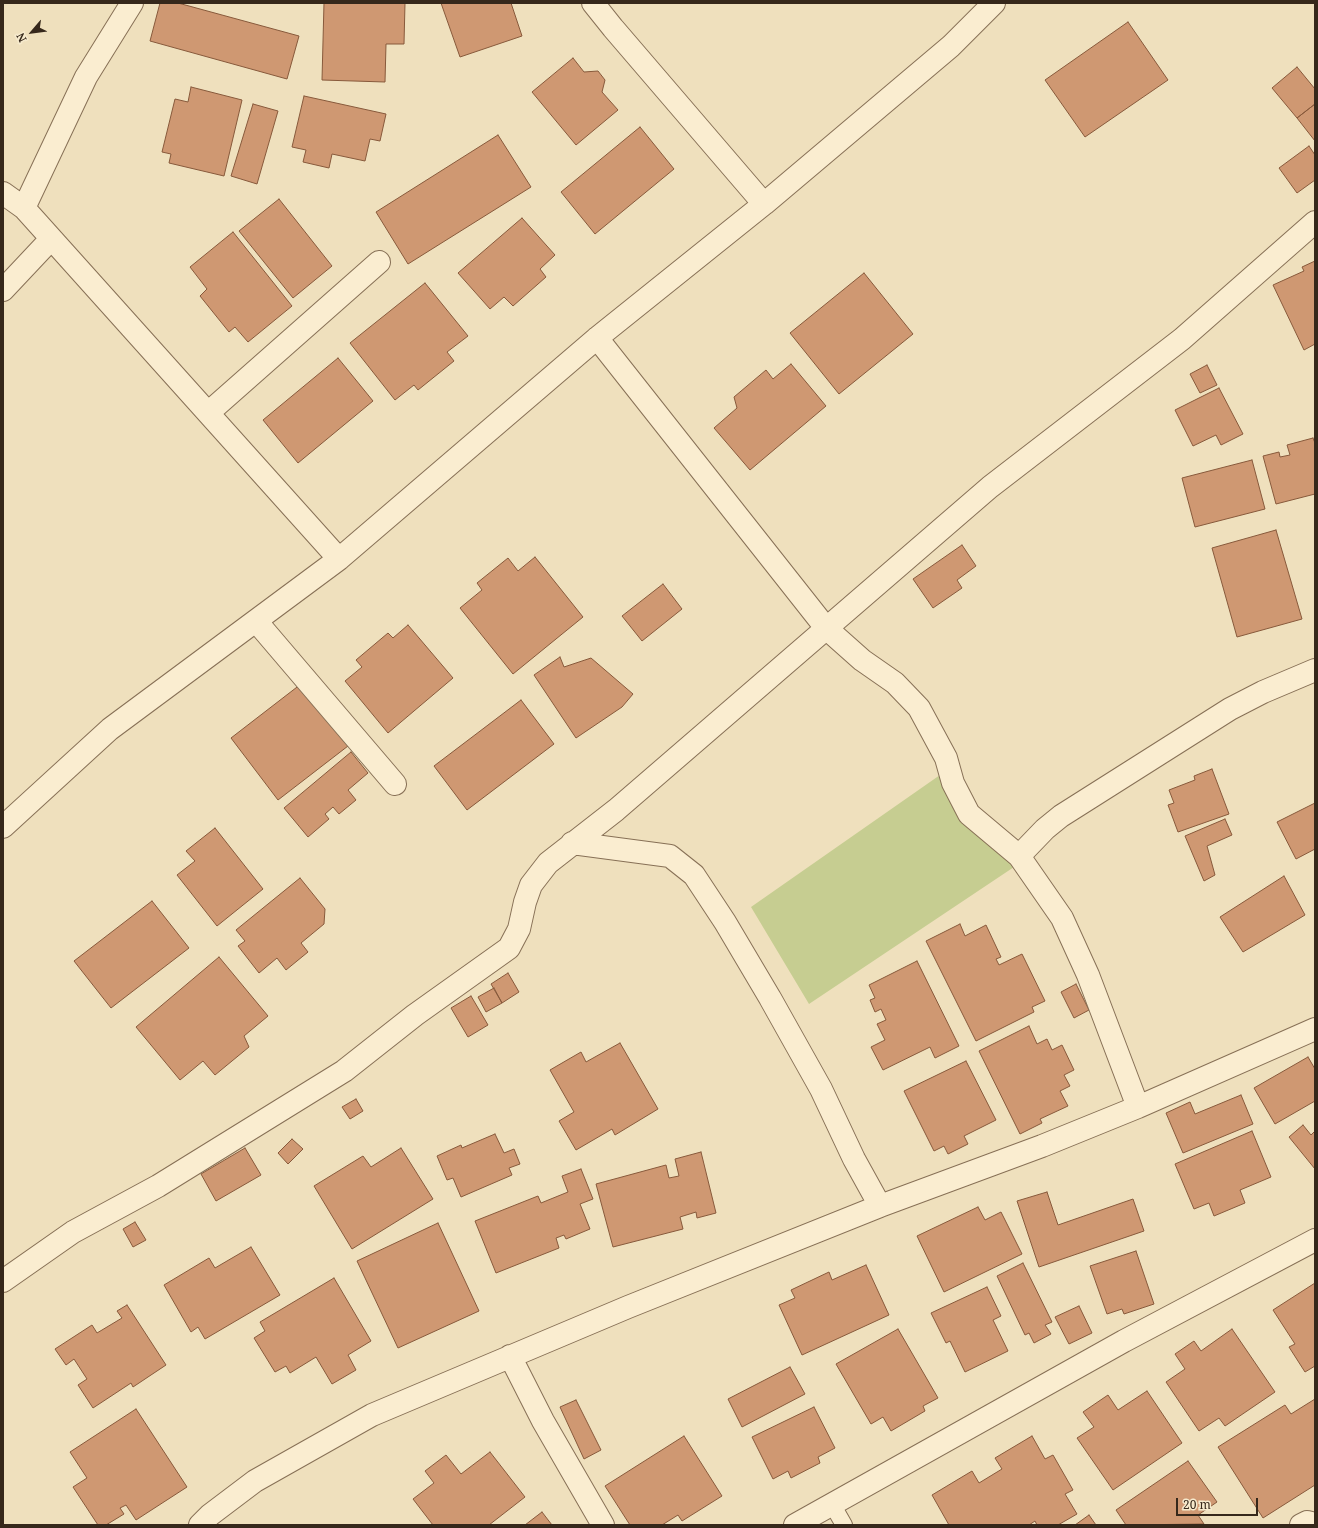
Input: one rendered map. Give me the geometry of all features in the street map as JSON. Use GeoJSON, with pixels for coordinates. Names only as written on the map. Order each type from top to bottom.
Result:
{"type":"FeatureCollection","features":[{"type":"Feature","properties":{"kind":"street"},"geometry":{"type":"LineString","coordinates":[[24,208],[86,77],[132,3]]}},
{"type":"Feature","properties":{"kind":"street"},"geometry":{"type":"LineString","coordinates":[[593,3],[612,28],[764,204]]}},
{"type":"Feature","properties":{"kind":"street"},"geometry":{"type":"LineString","coordinates":[[3,827],[110,729],[339,560],[597,338],[764,204],[951,46],[994,3]]}},
{"type":"Feature","properties":{"kind":"street"},"geometry":{"type":"LineString","coordinates":[[3,193],[24,208],[339,560]]}},
{"type":"Feature","properties":{"kind":"street"},"geometry":{"type":"LineString","coordinates":[[3,1281],[73,1232],[158,1186],[344,1071],[415,1015],[509,948],[519,929],[531,885],[548,863],[616,810],[990,487],[1182,339],[1315,222]]}},
{"type":"Feature","properties":{"kind":"street"},"geometry":{"type":"LineString","coordinates":[[3,290],[51,239]]}},
{"type":"Feature","properties":{"kind":"street"},"geometry":{"type":"LineString","coordinates":[[208,413],[379,262]]}},
{"type":"Feature","properties":{"kind":"street"},"geometry":{"type":"LineString","coordinates":[[597,338],[826,628],[862,660],[895,683],[919,708],[946,758],[954,783],[969,814],[1020,856],[1062,918],[1088,975],[1138,1107]]}},
{"type":"Feature","properties":{"kind":"street"},"geometry":{"type":"LineString","coordinates":[[256,621],[395,784]]}},
{"type":"Feature","properties":{"kind":"street"},"geometry":{"type":"LineString","coordinates":[[1020,856],[1045,829],[1062,816],[1230,709],[1263,692],[1315,670]]}},
{"type":"Feature","properties":{"kind":"street"},"geometry":{"type":"LineString","coordinates":[[572,843],[670,856],[694,875],[725,922],[774,1004],[821,1089],[854,1159],[880,1206]]}},
{"type":"Feature","properties":{"kind":"street"},"geometry":{"type":"LineString","coordinates":[[200,1525],[210,1515],[255,1481],[318,1444],[372,1415],[510,1356],[880,1206],[1042,1146],[1138,1107],[1315,1029]]}},
{"type":"Feature","properties":{"kind":"street"},"geometry":{"type":"LineString","coordinates":[[794,1525],[1110,1349],[1315,1240]]}},
{"type":"Feature","properties":{"kind":"street"},"geometry":{"type":"LineString","coordinates":[[510,1356],[543,1420],[603,1525]]}},
{"type":"Feature","properties":{"kind":"street"},"geometry":{"type":"LineString","coordinates":[[1302,1525],[1307,1522],[1315,1524]]}},
{"type":"Feature","properties":{"kind":"lane"},"geometry":{"type":"LineString","coordinates":[[832,1504],[844,1525]]}},
{"type":"Feature","properties":{"kind":"green space"},"geometry":{"type":"Polygon","coordinates":[[[940,775],[963,817],[1014,867],[809,1004],[751,907],[940,775]]]}},
{"type":"Feature","properties":{"kind":"building"},"geometry":{"type":"Polygon","coordinates":[[[160,3],[178,3],[299,36],[287,79],[150,41],[160,3]]]}},
{"type":"Feature","properties":{"kind":"building"},"geometry":{"type":"Polygon","coordinates":[[[324,3],[405,3],[404,44],[386,44],[385,82],[322,80],[324,3]]]}},
{"type":"Feature","properties":{"kind":"building"},"geometry":{"type":"Polygon","coordinates":[[[441,3],[511,3],[522,36],[460,57],[441,3]]]}},
{"type":"Feature","properties":{"kind":"building"},"geometry":{"type":"Polygon","coordinates":[[[1128,22],[1168,80],[1085,137],[1045,80],[1128,22]]]}},
{"type":"Feature","properties":{"kind":"building"},"geometry":{"type":"Polygon","coordinates":[[[573,58],[584,72],[598,71],[605,80],[602,92],[618,110],[576,145],[532,92],[573,58]]]}},
{"type":"Feature","properties":{"kind":"building"},"geometry":{"type":"Polygon","coordinates":[[[1297,67],[1315,89],[1315,104],[1297,118],[1272,88],[1297,67]]]}},
{"type":"Feature","properties":{"kind":"building"},"geometry":{"type":"Polygon","coordinates":[[[191,87],[242,100],[224,176],[169,163],[171,154],[162,152],[175,99],[188,102],[191,87]]]}},
{"type":"Feature","properties":{"kind":"building"},"geometry":{"type":"Polygon","coordinates":[[[304,96],[386,114],[380,141],[370,139],[365,161],[332,154],[329,168],[303,162],[306,150],[292,147],[304,96]]]}},
{"type":"Feature","properties":{"kind":"building"},"geometry":{"type":"Polygon","coordinates":[[[253,104],[278,111],[257,184],[231,176],[253,104]]]}},
{"type":"Feature","properties":{"kind":"building"},"geometry":{"type":"Polygon","coordinates":[[[1315,104],[1315,141],[1297,118],[1315,104]]]}},
{"type":"Feature","properties":{"kind":"building"},"geometry":{"type":"Polygon","coordinates":[[[640,127],[674,169],[595,234],[561,192],[640,127]]]}},
{"type":"Feature","properties":{"kind":"building"},"geometry":{"type":"Polygon","coordinates":[[[498,135],[531,187],[408,264],[376,212],[498,135]]]}},
{"type":"Feature","properties":{"kind":"building"},"geometry":{"type":"Polygon","coordinates":[[[1309,146],[1315,155],[1315,180],[1297,193],[1279,168],[1309,146]]]}},
{"type":"Feature","properties":{"kind":"building"},"geometry":{"type":"Polygon","coordinates":[[[279,199],[332,266],[293,298],[239,231],[279,199]]]}},
{"type":"Feature","properties":{"kind":"building"},"geometry":{"type":"Polygon","coordinates":[[[522,218],[555,255],[540,269],[546,277],[513,306],[504,297],[490,309],[458,273],[522,218]]]}},
{"type":"Feature","properties":{"kind":"building"},"geometry":{"type":"Polygon","coordinates":[[[233,232],[292,306],[248,342],[235,327],[229,332],[200,296],[207,289],[190,267],[233,232]]]}},
{"type":"Feature","properties":{"kind":"building"},"geometry":{"type":"Polygon","coordinates":[[[1315,261],[1315,344],[1304,350],[1273,285],[1304,271],[1302,267],[1315,261]]]}},
{"type":"Feature","properties":{"kind":"building"},"geometry":{"type":"Polygon","coordinates":[[[864,273],[913,334],[839,394],[790,333],[864,273]]]}},
{"type":"Feature","properties":{"kind":"building"},"geometry":{"type":"Polygon","coordinates":[[[425,283],[468,336],[447,352],[454,361],[418,390],[414,385],[395,400],[350,343],[425,283]]]}},
{"type":"Feature","properties":{"kind":"building"},"geometry":{"type":"Polygon","coordinates":[[[338,358],[373,401],[298,463],[263,420],[338,358]]]}},
{"type":"Feature","properties":{"kind":"building"},"geometry":{"type":"Polygon","coordinates":[[[791,364],[826,406],[750,470],[714,428],[737,408],[734,397],[766,370],[773,379],[791,364]]]}},
{"type":"Feature","properties":{"kind":"building"},"geometry":{"type":"Polygon","coordinates":[[[1207,365],[1217,385],[1200,393],[1190,374],[1207,365]]]}},
{"type":"Feature","properties":{"kind":"building"},"geometry":{"type":"Polygon","coordinates":[[[1219,388],[1243,434],[1221,445],[1216,435],[1193,446],[1175,410],[1219,388]]]}},
{"type":"Feature","properties":{"kind":"building"},"geometry":{"type":"Polygon","coordinates":[[[1313,438],[1315,443],[1315,494],[1276,504],[1263,456],[1279,452],[1280,457],[1290,455],[1287,445],[1313,438]]]}},
{"type":"Feature","properties":{"kind":"building"},"geometry":{"type":"Polygon","coordinates":[[[1252,460],[1265,509],[1195,527],[1182,478],[1252,460]]]}},
{"type":"Feature","properties":{"kind":"building"},"geometry":{"type":"Polygon","coordinates":[[[1276,530],[1302,619],[1237,637],[1212,548],[1276,530]]]}},
{"type":"Feature","properties":{"kind":"building"},"geometry":{"type":"Polygon","coordinates":[[[962,545],[976,566],[957,580],[962,588],[933,608],[913,579],[962,545]]]}},
{"type":"Feature","properties":{"kind":"building"},"geometry":{"type":"Polygon","coordinates":[[[535,557],[583,617],[513,674],[460,608],[482,590],[477,583],[508,558],[518,571],[535,557]]]}},
{"type":"Feature","properties":{"kind":"building"},"geometry":{"type":"Polygon","coordinates":[[[663,584],[682,609],[642,641],[622,616],[663,584]]]}},
{"type":"Feature","properties":{"kind":"building"},"geometry":{"type":"Polygon","coordinates":[[[408,625],[453,678],[388,733],[345,681],[362,667],[356,660],[388,633],[393,638],[408,625]]]}},
{"type":"Feature","properties":{"kind":"building"},"geometry":{"type":"Polygon","coordinates":[[[560,657],[564,667],[591,658],[633,694],[622,707],[576,738],[534,675],[560,657]]]}},
{"type":"Feature","properties":{"kind":"building"},"geometry":{"type":"Polygon","coordinates":[[[301,684],[348,746],[278,800],[231,738],[301,684]]]}},
{"type":"Feature","properties":{"kind":"building"},"geometry":{"type":"Polygon","coordinates":[[[521,700],[554,744],[467,810],[434,766],[521,700]]]}},
{"type":"Feature","properties":{"kind":"building"},"geometry":{"type":"Polygon","coordinates":[[[351,752],[368,773],[348,790],[356,800],[339,814],[333,807],[325,814],[329,819],[308,837],[284,808],[351,752]]]}},
{"type":"Feature","properties":{"kind":"building"},"geometry":{"type":"Polygon","coordinates":[[[1212,769],[1229,814],[1178,832],[1168,805],[1174,803],[1169,790],[1195,780],[1194,776],[1212,769]]]}},
{"type":"Feature","properties":{"kind":"building"},"geometry":{"type":"Polygon","coordinates":[[[1315,803],[1315,849],[1296,859],[1277,822],[1315,803]]]}},
{"type":"Feature","properties":{"kind":"building"},"geometry":{"type":"Polygon","coordinates":[[[1225,819],[1232,835],[1207,846],[1215,875],[1204,881],[1185,836],[1225,819]]]}},
{"type":"Feature","properties":{"kind":"building"},"geometry":{"type":"Polygon","coordinates":[[[215,828],[263,889],[217,926],[177,875],[195,861],[186,851],[215,828]]]}},
{"type":"Feature","properties":{"kind":"building"},"geometry":{"type":"Polygon","coordinates":[[[1284,876],[1305,915],[1243,952],[1220,917],[1284,876]]]}},
{"type":"Feature","properties":{"kind":"building"},"geometry":{"type":"Polygon","coordinates":[[[300,878],[325,909],[324,924],[301,943],[308,952],[286,970],[277,958],[259,973],[238,946],[245,941],[236,930],[300,878]]]}},
{"type":"Feature","properties":{"kind":"building"},"geometry":{"type":"Polygon","coordinates":[[[152,901],[189,948],[111,1008],[74,961],[152,901]]]}},
{"type":"Feature","properties":{"kind":"building"},"geometry":{"type":"Polygon","coordinates":[[[960,924],[965,936],[986,925],[1001,957],[996,959],[999,965],[1022,954],[1045,1001],[1032,1007],[1034,1012],[976,1041],[926,941],[960,924]]]}},
{"type":"Feature","properties":{"kind":"building"},"geometry":{"type":"Polygon","coordinates":[[[219,957],[268,1016],[244,1036],[249,1047],[215,1075],[203,1061],[180,1080],[136,1027],[219,957]]]}},
{"type":"Feature","properties":{"kind":"building"},"geometry":{"type":"Polygon","coordinates":[[[917,961],[959,1046],[935,1058],[930,1047],[883,1070],[871,1047],[885,1040],[877,1024],[886,1020],[881,1009],[875,1012],[870,1000],[875,998],[869,985],[917,961]]]}},
{"type":"Feature","properties":{"kind":"building"},"geometry":{"type":"Polygon","coordinates":[[[508,973],[519,992],[502,1003],[491,984],[508,973]]]}},
{"type":"Feature","properties":{"kind":"building"},"geometry":{"type":"Polygon","coordinates":[[[1076,984],[1089,1010],[1074,1018],[1061,992],[1076,984]]]}},
{"type":"Feature","properties":{"kind":"building"},"geometry":{"type":"Polygon","coordinates":[[[494,988],[502,1003],[486,1012],[478,997],[494,988]]]}},
{"type":"Feature","properties":{"kind":"building"},"geometry":{"type":"Polygon","coordinates":[[[471,996],[488,1025],[468,1037],[451,1008],[471,996]]]}},
{"type":"Feature","properties":{"kind":"building"},"geometry":{"type":"Polygon","coordinates":[[[1029,1026],[1037,1044],[1047,1039],[1052,1050],[1062,1045],[1074,1070],[1064,1075],[1070,1086],[1060,1091],[1068,1106],[1040,1119],[1042,1123],[1020,1134],[979,1051],[1029,1026]]]}},
{"type":"Feature","properties":{"kind":"building"},"geometry":{"type":"Polygon","coordinates":[[[620,1043],[658,1109],[615,1135],[612,1129],[576,1150],[559,1121],[574,1112],[550,1070],[581,1052],[586,1062],[620,1043]]]}},
{"type":"Feature","properties":{"kind":"building"},"geometry":{"type":"Polygon","coordinates":[[[1308,1057],[1315,1069],[1315,1101],[1275,1124],[1254,1088],[1308,1057]]]}},
{"type":"Feature","properties":{"kind":"building"},"geometry":{"type":"Polygon","coordinates":[[[966,1061],[996,1120],[964,1136],[968,1144],[948,1154],[944,1146],[934,1151],[904,1091],[966,1061]]]}},
{"type":"Feature","properties":{"kind":"building"},"geometry":{"type":"Polygon","coordinates":[[[1241,1095],[1253,1124],[1183,1153],[1166,1113],[1190,1102],[1195,1114],[1241,1095]]]}},
{"type":"Feature","properties":{"kind":"building"},"geometry":{"type":"Polygon","coordinates":[[[356,1099],[363,1111],[350,1119],[342,1107],[356,1099]]]}},
{"type":"Feature","properties":{"kind":"building"},"geometry":{"type":"Polygon","coordinates":[[[1303,1125],[1311,1135],[1315,1131],[1315,1169],[1289,1137],[1303,1125]]]}},
{"type":"Feature","properties":{"kind":"building"},"geometry":{"type":"Polygon","coordinates":[[[1252,1131],[1271,1177],[1240,1190],[1245,1203],[1214,1216],[1209,1203],[1194,1209],[1175,1164],[1252,1131]]]}},
{"type":"Feature","properties":{"kind":"building"},"geometry":{"type":"Polygon","coordinates":[[[495,1134],[504,1153],[514,1149],[520,1164],[509,1168],[512,1175],[461,1197],[453,1178],[447,1180],[437,1156],[461,1145],[462,1148],[495,1134]]]}},
{"type":"Feature","properties":{"kind":"building"},"geometry":{"type":"Polygon","coordinates":[[[292,1139],[303,1149],[288,1164],[278,1153],[292,1139]]]}},
{"type":"Feature","properties":{"kind":"building"},"geometry":{"type":"Polygon","coordinates":[[[245,1148],[261,1175],[216,1201],[201,1174],[245,1148]]]}},
{"type":"Feature","properties":{"kind":"building"},"geometry":{"type":"Polygon","coordinates":[[[401,1148],[433,1199],[352,1249],[314,1186],[363,1156],[371,1167],[401,1148]]]}},
{"type":"Feature","properties":{"kind":"building"},"geometry":{"type":"Polygon","coordinates":[[[701,1152],[716,1213],[697,1218],[696,1212],[680,1217],[683,1229],[613,1247],[596,1184],[666,1165],[669,1178],[679,1176],[675,1159],[701,1152]]]}},
{"type":"Feature","properties":{"kind":"building"},"geometry":{"type":"Polygon","coordinates":[[[581,1169],[593,1199],[580,1204],[590,1229],[566,1239],[564,1235],[556,1238],[559,1248],[496,1273],[475,1221],[538,1196],[541,1203],[568,1192],[562,1176],[581,1169]]]}},
{"type":"Feature","properties":{"kind":"building"},"geometry":{"type":"Polygon","coordinates":[[[1047,1192],[1058,1225],[1133,1199],[1144,1231],[1039,1267],[1017,1201],[1047,1192]]]}},
{"type":"Feature","properties":{"kind":"building"},"geometry":{"type":"Polygon","coordinates":[[[978,1207],[985,1220],[1001,1212],[1022,1254],[944,1292],[917,1236],[978,1207]]]}},
{"type":"Feature","properties":{"kind":"building"},"geometry":{"type":"Polygon","coordinates":[[[135,1222],[146,1240],[133,1247],[123,1229],[135,1222]]]}},
{"type":"Feature","properties":{"kind":"building"},"geometry":{"type":"Polygon","coordinates":[[[438,1223],[479,1311],[398,1348],[357,1261],[438,1223]]]}},
{"type":"Feature","properties":{"kind":"building"},"geometry":{"type":"Polygon","coordinates":[[[251,1247],[280,1295],[205,1339],[198,1327],[191,1332],[164,1285],[209,1258],[215,1268],[251,1247]]]}},
{"type":"Feature","properties":{"kind":"building"},"geometry":{"type":"Polygon","coordinates":[[[1136,1251],[1154,1304],[1124,1314],[1122,1309],[1107,1314],[1090,1266],[1136,1251]]]}},
{"type":"Feature","properties":{"kind":"building"},"geometry":{"type":"Polygon","coordinates":[[[1023,1263],[1052,1322],[1045,1325],[1051,1334],[1034,1343],[1029,1333],[1025,1335],[997,1276],[1023,1263]]]}},
{"type":"Feature","properties":{"kind":"building"},"geometry":{"type":"Polygon","coordinates":[[[866,1265],[889,1315],[802,1355],[779,1305],[795,1298],[791,1290],[829,1272],[832,1280],[866,1265]]]}},
{"type":"Feature","properties":{"kind":"building"},"geometry":{"type":"Polygon","coordinates":[[[334,1278],[371,1341],[348,1355],[356,1370],[332,1384],[316,1357],[290,1373],[286,1366],[275,1372],[254,1338],[265,1331],[260,1322],[334,1278]]]}},
{"type":"Feature","properties":{"kind":"building"},"geometry":{"type":"Polygon","coordinates":[[[1315,1283],[1315,1366],[1305,1372],[1289,1347],[1295,1344],[1273,1310],[1315,1283]]]}},
{"type":"Feature","properties":{"kind":"building"},"geometry":{"type":"Polygon","coordinates":[[[987,1287],[1001,1316],[993,1320],[1008,1351],[965,1372],[950,1341],[946,1343],[931,1313],[987,1287]]]}},
{"type":"Feature","properties":{"kind":"building"},"geometry":{"type":"Polygon","coordinates":[[[127,1305],[166,1365],[133,1387],[131,1383],[93,1408],[78,1385],[87,1379],[74,1359],[66,1365],[55,1349],[92,1325],[97,1333],[122,1318],[117,1311],[127,1305]]]}},
{"type":"Feature","properties":{"kind":"building"},"geometry":{"type":"Polygon","coordinates":[[[1079,1306],[1092,1333],[1069,1344],[1055,1317],[1079,1306]]]}},
{"type":"Feature","properties":{"kind":"building"},"geometry":{"type":"Polygon","coordinates":[[[898,1329],[938,1398],[923,1406],[925,1411],[891,1431],[883,1417],[871,1424],[836,1364],[898,1329]]]}},
{"type":"Feature","properties":{"kind":"building"},"geometry":{"type":"Polygon","coordinates":[[[1232,1329],[1275,1392],[1225,1426],[1219,1418],[1199,1431],[1166,1382],[1185,1369],[1175,1354],[1194,1341],[1201,1351],[1232,1329]]]}},
{"type":"Feature","properties":{"kind":"building"},"geometry":{"type":"Polygon","coordinates":[[[790,1367],[805,1394],[742,1427],[728,1399],[790,1367]]]}},
{"type":"Feature","properties":{"kind":"building"},"geometry":{"type":"Polygon","coordinates":[[[1147,1391],[1182,1443],[1113,1490],[1077,1438],[1094,1427],[1083,1412],[1108,1395],[1118,1410],[1147,1391]]]}},
{"type":"Feature","properties":{"kind":"building"},"geometry":{"type":"Polygon","coordinates":[[[1315,1399],[1315,1485],[1263,1518],[1218,1447],[1285,1405],[1291,1414],[1315,1399]]]}},
{"type":"Feature","properties":{"kind":"building"},"geometry":{"type":"Polygon","coordinates":[[[576,1400],[601,1450],[584,1459],[560,1407],[576,1400]]]}},
{"type":"Feature","properties":{"kind":"building"},"geometry":{"type":"Polygon","coordinates":[[[814,1407],[835,1448],[818,1457],[820,1463],[791,1478],[788,1471],[773,1479],[752,1437],[814,1407]]]}},
{"type":"Feature","properties":{"kind":"building"},"geometry":{"type":"Polygon","coordinates":[[[136,1409],[187,1487],[136,1520],[126,1505],[120,1508],[124,1514],[106,1525],[98,1525],[73,1487],[87,1478],[70,1452],[136,1409]]]}},
{"type":"Feature","properties":{"kind":"building"},"geometry":{"type":"Polygon","coordinates":[[[684,1436],[722,1496],[682,1521],[678,1515],[662,1525],[630,1525],[605,1486],[684,1436]]]}},
{"type":"Feature","properties":{"kind":"building"},"geometry":{"type":"Polygon","coordinates":[[[1032,1436],[1045,1459],[1053,1455],[1073,1490],[1065,1494],[1077,1514],[1058,1525],[1037,1525],[1035,1521],[1029,1525],[949,1525],[932,1495],[972,1471],[979,1483],[1002,1469],[995,1458],[1032,1436]]]}},
{"type":"Feature","properties":{"kind":"building"},"geometry":{"type":"Polygon","coordinates":[[[490,1452],[525,1497],[489,1525],[433,1525],[413,1499],[434,1483],[425,1471],[446,1455],[461,1474],[490,1452]]]}},
{"type":"Feature","properties":{"kind":"building"},"geometry":{"type":"Polygon","coordinates":[[[1188,1461],[1217,1502],[1198,1515],[1204,1524],[1126,1525],[1116,1510],[1188,1461]]]}},
{"type":"Feature","properties":{"kind":"building"},"geometry":{"type":"Polygon","coordinates":[[[542,1512],[552,1525],[525,1525],[542,1512]]]}},
{"type":"Feature","properties":{"kind":"building"},"geometry":{"type":"Polygon","coordinates":[[[1089,1515],[1096,1525],[1075,1525],[1089,1515]]]}}]}
